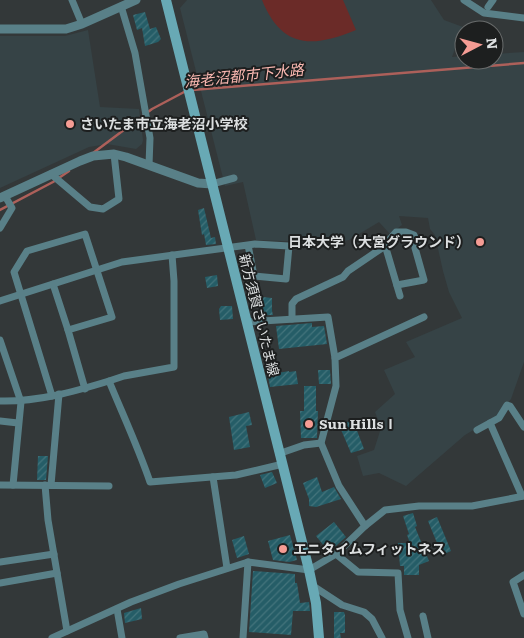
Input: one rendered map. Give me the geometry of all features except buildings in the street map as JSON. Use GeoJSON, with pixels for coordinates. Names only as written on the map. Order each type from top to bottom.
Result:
{"type":"FeatureCollection","features":[{"type":"Feature","properties":{"kind":"main road","name":"新方須賀さいたま線"},"geometry":{"type":"LineString","coordinates":[[166,0],[313,586],[319,638]]}},
{"type":"Feature","properties":{"kind":"street"},"geometry":{"type":"LineString","coordinates":[[72,0],[82,24]]}},
{"type":"Feature","properties":{"kind":"street"},"geometry":{"type":"LineString","coordinates":[[0,29],[51,30],[66,28],[82,24],[136,0]]}},
{"type":"Feature","properties":{"kind":"street"},"geometry":{"type":"LineString","coordinates":[[464,0],[484,13],[524,18]]}},
{"type":"Feature","properties":{"kind":"street"},"geometry":{"type":"LineString","coordinates":[[488,7],[493,0]]}},
{"type":"Feature","properties":{"kind":"street"},"geometry":{"type":"LineString","coordinates":[[121,6],[135,53],[150,138],[150,165]]}},
{"type":"Feature","properties":{"kind":"street"},"geometry":{"type":"LineString","coordinates":[[0,228],[12,208],[3,197],[93,156],[114,154],[198,183],[212,184],[234,178]]}},
{"type":"Feature","properties":{"kind":"street"},"geometry":{"type":"LineString","coordinates":[[51,174],[90,207],[103,208],[118,199],[114,154]]}},
{"type":"Feature","properties":{"kind":"street"},"geometry":{"type":"LineString","coordinates":[[292,319],[292,304],[296,299],[344,278],[348,271],[363,263],[385,245],[396,232],[406,232],[414,235],[417,244],[415,248],[424,280],[397,285]]}},
{"type":"Feature","properties":{"kind":"street"},"geometry":{"type":"LineString","coordinates":[[67,631],[54,554],[48,485],[55,395],[20,295],[14,272],[27,251],[85,234],[112,317],[68,330]]}},
{"type":"Feature","properties":{"kind":"street"},"geometry":{"type":"LineString","coordinates":[[0,301],[137,259],[248,245],[289,246],[286,279],[254,276],[248,245]]}},
{"type":"Feature","properties":{"kind":"street"},"geometry":{"type":"LineString","coordinates":[[385,245],[400,296]]}},
{"type":"Feature","properties":{"kind":"street"},"geometry":{"type":"LineString","coordinates":[[0,401],[21,402],[85,389],[124,376],[174,367],[174,281],[172,255]]}},
{"type":"Feature","properties":{"kind":"street"},"geometry":{"type":"LineString","coordinates":[[53,284],[85,389]]}},
{"type":"Feature","properties":{"kind":"street"},"geometry":{"type":"LineString","coordinates":[[247,322],[328,317],[335,358],[336,386],[321,443],[339,486],[365,526]]}},
{"type":"Feature","properties":{"kind":"street"},"geometry":{"type":"LineString","coordinates":[[335,358],[424,317]]}},
{"type":"Feature","properties":{"kind":"street"},"geometry":{"type":"LineString","coordinates":[[0,340],[21,402],[13,485]]}},
{"type":"Feature","properties":{"kind":"street"},"geometry":{"type":"LineString","coordinates":[[108,381],[136,442],[150,482],[236,475],[283,464]]}},
{"type":"Feature","properties":{"kind":"street"},"geometry":{"type":"LineString","coordinates":[[477,430],[499,418],[507,406],[510,406],[524,427]]}},
{"type":"Feature","properties":{"kind":"street"},"geometry":{"type":"LineString","coordinates":[[0,421],[18,423]]}},
{"type":"Feature","properties":{"kind":"street"},"geometry":{"type":"LineString","coordinates":[[52,638],[179,584],[248,562],[309,570],[336,554],[385,510],[418,506],[472,506],[523,496],[490,423]]}},
{"type":"Feature","properties":{"kind":"street"},"geometry":{"type":"LineString","coordinates":[[281,453],[304,445],[321,443]]}},
{"type":"Feature","properties":{"kind":"street"},"geometry":{"type":"LineString","coordinates":[[213,477],[227,568]]}},
{"type":"Feature","properties":{"kind":"street"},"geometry":{"type":"LineString","coordinates":[[0,485],[108,486]]}},
{"type":"Feature","properties":{"kind":"street"},"geometry":{"type":"LineString","coordinates":[[0,562],[54,554]]}},
{"type":"Feature","properties":{"kind":"street"},"geometry":{"type":"LineString","coordinates":[[336,554],[358,572],[398,573],[400,610],[408,638]]}},
{"type":"Feature","properties":{"kind":"street"},"geometry":{"type":"LineString","coordinates":[[243,638],[248,562]]}},
{"type":"Feature","properties":{"kind":"street"},"geometry":{"type":"LineString","coordinates":[[0,583],[57,573]]}},
{"type":"Feature","properties":{"kind":"street"},"geometry":{"type":"LineString","coordinates":[[524,575],[514,582],[524,614]]}},
{"type":"Feature","properties":{"kind":"street"},"geometry":{"type":"LineString","coordinates":[[313,586],[342,605],[364,612],[372,619],[382,638]]}},
{"type":"Feature","properties":{"kind":"street"},"geometry":{"type":"LineString","coordinates":[[117,609],[122,638]]}},
{"type":"Feature","properties":{"kind":"street"},"geometry":{"type":"LineString","coordinates":[[423,616],[428,638]]}},
{"type":"Feature","properties":{"kind":"street"},"geometry":{"type":"LineString","coordinates":[[180,638],[204,634],[205,638]]}},
{"type":"Feature","properties":{"kind":"shaded area","name":"日本大学（大宮グラウンド）"},"geometry":{"type":"Polygon","coordinates":[[[187,0],[431,0],[444,20],[454,24],[454,52],[452,57],[454,57],[454,70],[504,70],[504,53],[524,52],[524,362],[511,399],[497,416],[465,435],[406,486],[379,473],[363,476],[357,456],[374,450],[381,428],[375,412],[395,394],[384,370],[415,357],[406,342],[462,318],[449,292],[435,235],[430,229],[428,218],[399,216],[402,225],[390,234],[379,222],[349,240],[332,243],[256,240],[243,182],[225,186],[180,8],[187,0]]]}},
{"type":"Feature","properties":{"kind":"shaded area"},"geometry":{"type":"Polygon","coordinates":[[[262,0],[343,0],[356,30],[326,40],[300,40],[289,36],[279,28],[262,0]]]}},
{"type":"Feature","properties":{"kind":"shaded area","name":"さいたま市立海老沼小学校"},"geometry":{"type":"Polygon","coordinates":[[[88,30],[100,107],[139,109],[142,144],[136,149],[107,144],[89,147],[0,188],[0,36],[65,36],[88,30]]]}},
{"type":"Feature","properties":{"kind":"waterway","name":"海老沼都市下水路"},"geometry":{"type":"LineString","coordinates":[[192,90],[524,63]]}},
{"type":"Feature","properties":{"kind":"waterway","name":"海老沼都市下水路"},"geometry":{"type":"LineString","coordinates":[[93,153],[152,109],[186,91]]}},
{"type":"Feature","properties":{"kind":"waterway","name":"海老沼都市下水路"},"geometry":{"type":"LineString","coordinates":[[0,210],[53,182],[69,171]]}},
{"type":"Feature","properties":{"kind":"place","name":"さいたま市立海老沼小学校"},"geometry":{"type":"Point","coordinates":[70,124]}},
{"type":"Feature","properties":{"kind":"place","name":"日本大学（大宮グラウンド）"},"geometry":{"type":"Point","coordinates":[480,242]}},
{"type":"Feature","properties":{"kind":"place","name":"Sun HillsⅠ"},"geometry":{"type":"Point","coordinates":[309,424]}},
{"type":"Feature","properties":{"kind":"place","name":"エニタイムフィットネス"},"geometry":{"type":"Point","coordinates":[283,549]}}]}
